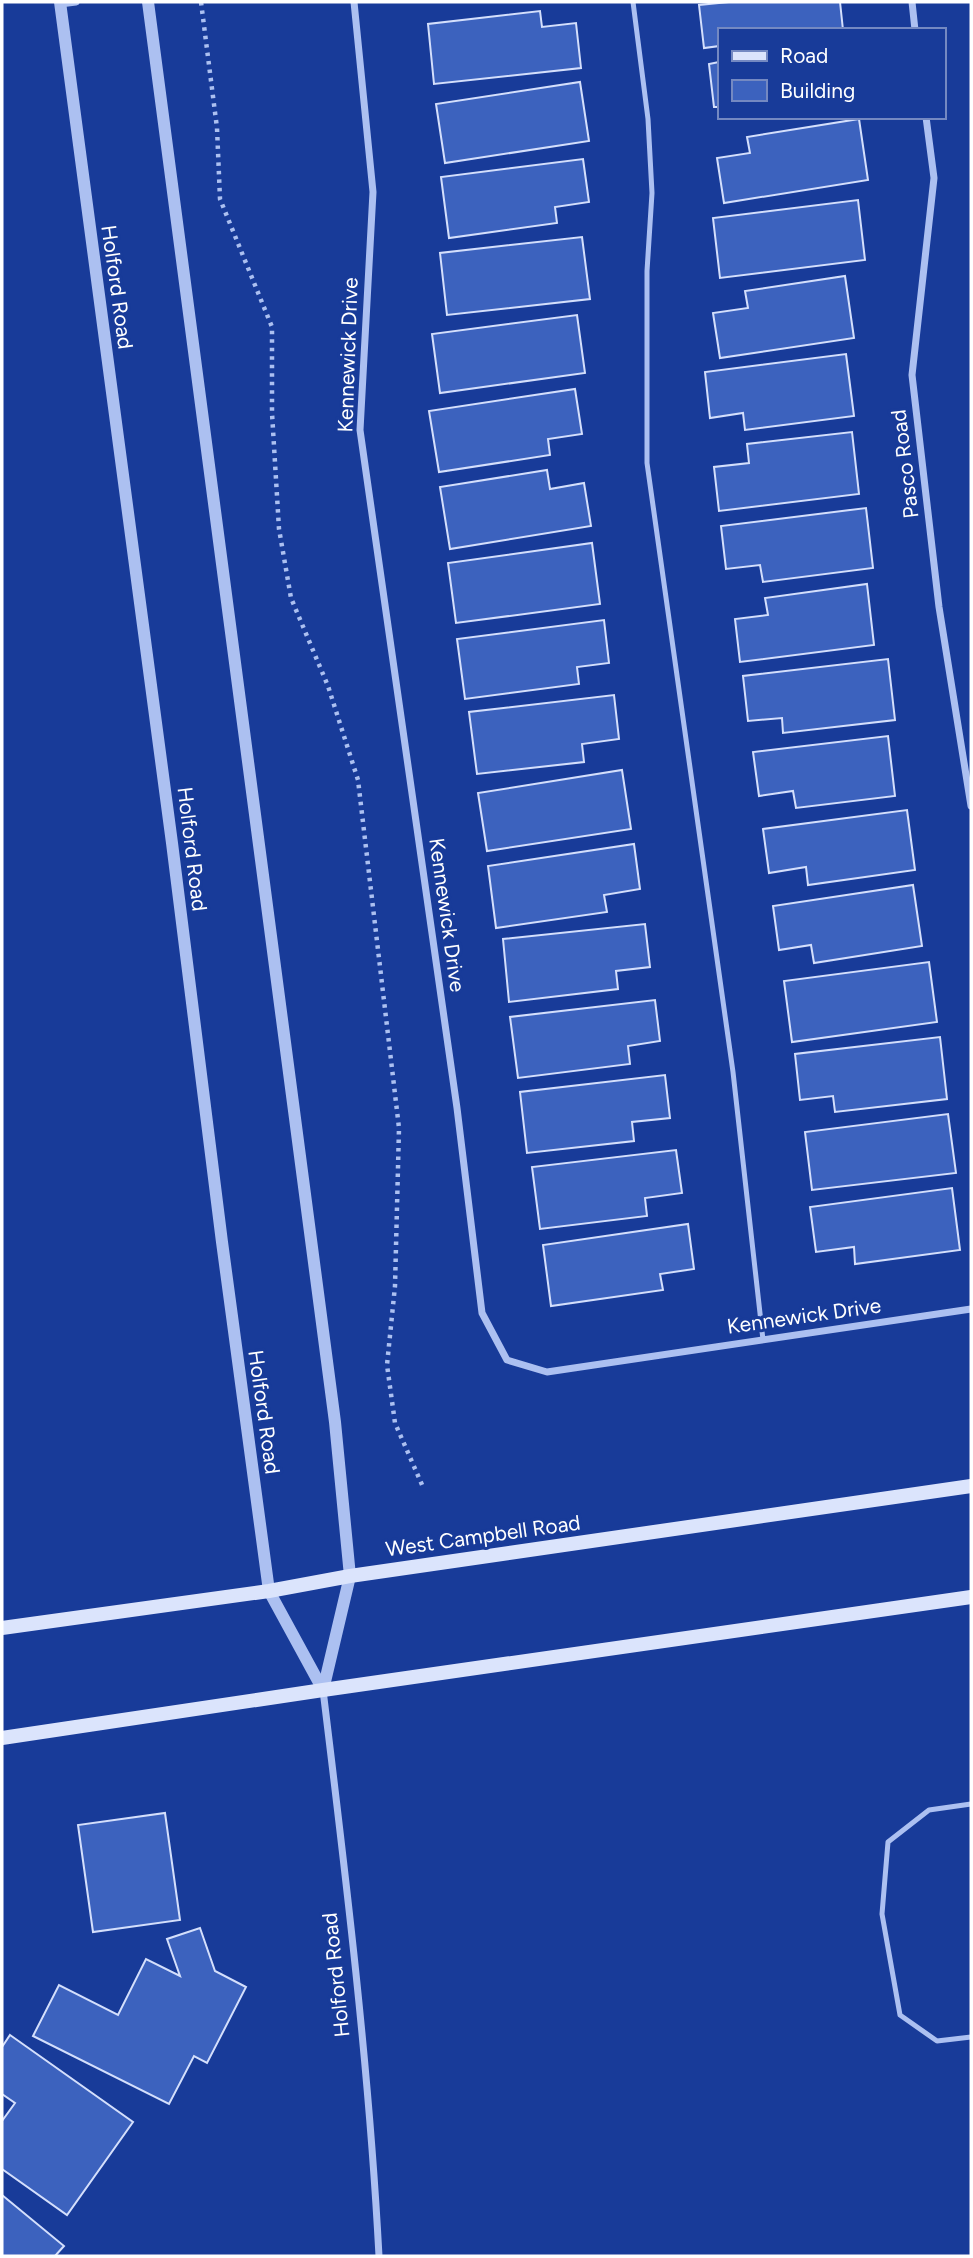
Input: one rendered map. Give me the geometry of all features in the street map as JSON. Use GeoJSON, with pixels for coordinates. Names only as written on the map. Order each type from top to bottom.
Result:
{"type":"FeatureCollection","features":[{"type":"Feature","properties":{"kind":"main road","name":"West Campbell Road"},"geometry":{"type":"LineString","coordinates":[[2,1628],[270,1591],[350,1576],[971,1486]]}},
{"type":"Feature","properties":{"kind":"main road"},"geometry":{"type":"LineString","coordinates":[[2,1738],[971,1597]]}},
{"type":"Feature","properties":{"kind":"street"},"geometry":{"type":"LineString","coordinates":[[60,3],[76,2]]}},
{"type":"Feature","properties":{"kind":"street","name":"Holford Road"},"geometry":{"type":"LineString","coordinates":[[148,2],[333,1408],[350,1576],[323,1690],[369,2100],[379,2256]]}},
{"type":"Feature","properties":{"kind":"street","name":"Kennewick Drive"},"geometry":{"type":"LineString","coordinates":[[354,2],[373,192],[360,430],[457,1108],[482,1313],[507,1360],[547,1372],[971,1309]]}},
{"type":"Feature","properties":{"kind":"street"},"geometry":{"type":"LineString","coordinates":[[912,2],[915,28]]}},
{"type":"Feature","properties":{"kind":"street","name":"Holford Road"},"geometry":{"type":"LineString","coordinates":[[60,3],[270,1591],[323,1690]]}},
{"type":"Feature","properties":{"kind":"street","name":"Pasco Road"},"geometry":{"type":"LineString","coordinates":[[926,119],[934,178],[912,375],[939,607],[971,806]]}},
{"type":"Feature","properties":{"kind":"lane"},"geometry":{"type":"LineString","coordinates":[[633,2],[648,119],[652,193],[647,271],[647,463],[733,1072],[762,1340]]}},
{"type":"Feature","properties":{"kind":"lane"},"geometry":{"type":"LineString","coordinates":[[971,1804],[929,1810],[888,1842],[882,1914],[900,2015],[937,2041],[971,2037]]}},
{"type":"Feature","properties":{"kind":"path"},"geometry":{"type":"LineString","coordinates":[[201,2],[217,128],[220,199],[272,327],[272,413],[278,516],[291,598],[328,686],[358,780],[399,1128],[396,1286],[387,1365],[395,1423],[423,1487]]}},
{"type":"Feature","properties":{"kind":"building"},"geometry":{"type":"Polygon","coordinates":[[[729,2],[840,2],[843,28],[718,28],[718,46],[704,48],[699,5],[729,2]]]}},
{"type":"Feature","properties":{"kind":"building"},"geometry":{"type":"Polygon","coordinates":[[[540,11],[542,27],[576,23],[581,68],[434,84],[428,24],[540,11]]]}},
{"type":"Feature","properties":{"kind":"building"},"geometry":{"type":"Polygon","coordinates":[[[718,62],[718,107],[714,107],[709,64],[718,62]]]}},
{"type":"Feature","properties":{"kind":"building"},"geometry":{"type":"Polygon","coordinates":[[[580,82],[589,141],[445,163],[436,104],[580,82]]]}},
{"type":"Feature","properties":{"kind":"building"},"geometry":{"type":"Polygon","coordinates":[[[859,119],[868,180],[724,203],[717,158],[750,153],[747,137],[859,119]]]}},
{"type":"Feature","properties":{"kind":"building"},"geometry":{"type":"Polygon","coordinates":[[[583,159],[589,202],[555,207],[557,223],[449,238],[441,177],[583,159]]]}},
{"type":"Feature","properties":{"kind":"building"},"geometry":{"type":"Polygon","coordinates":[[[858,200],[865,260],[720,278],[713,218],[858,200]]]}},
{"type":"Feature","properties":{"kind":"building"},"geometry":{"type":"Polygon","coordinates":[[[582,237],[590,299],[447,315],[440,253],[582,237]]]}},
{"type":"Feature","properties":{"kind":"building"},"geometry":{"type":"Polygon","coordinates":[[[845,276],[854,338],[720,358],[713,313],[748,308],[745,291],[845,276]]]}},
{"type":"Feature","properties":{"kind":"building"},"geometry":{"type":"Polygon","coordinates":[[[577,315],[585,373],[440,393],[432,334],[577,315]]]}},
{"type":"Feature","properties":{"kind":"building"},"geometry":{"type":"Polygon","coordinates":[[[846,354],[854,416],[745,430],[743,413],[710,418],[705,372],[846,354]]]}},
{"type":"Feature","properties":{"kind":"building"},"geometry":{"type":"Polygon","coordinates":[[[575,389],[582,434],[548,439],[550,455],[439,472],[429,411],[575,389]]]}},
{"type":"Feature","properties":{"kind":"building"},"geometry":{"type":"Polygon","coordinates":[[[852,432],[859,494],[719,511],[714,467],[749,463],[747,444],[852,432]]]}},
{"type":"Feature","properties":{"kind":"building"},"geometry":{"type":"Polygon","coordinates":[[[547,470],[550,489],[584,483],[591,526],[450,549],[440,487],[547,470]]]}},
{"type":"Feature","properties":{"kind":"building"},"geometry":{"type":"Polygon","coordinates":[[[866,508],[873,568],[763,582],[760,565],[726,569],[721,526],[866,508]]]}},
{"type":"Feature","properties":{"kind":"building"},"geometry":{"type":"Polygon","coordinates":[[[592,543],[600,604],[456,623],[448,563],[592,543]]]}},
{"type":"Feature","properties":{"kind":"building"},"geometry":{"type":"Polygon","coordinates":[[[867,584],[874,645],[740,662],[735,619],[768,615],[765,598],[867,584]]]}},
{"type":"Feature","properties":{"kind":"building"},"geometry":{"type":"Polygon","coordinates":[[[604,620],[609,663],[577,667],[579,684],[465,699],[457,639],[604,620]]]}},
{"type":"Feature","properties":{"kind":"building"},"geometry":{"type":"Polygon","coordinates":[[[888,659],[895,720],[783,733],[782,718],[748,721],[743,676],[888,659]]]}},
{"type":"Feature","properties":{"kind":"building"},"geometry":{"type":"Polygon","coordinates":[[[614,695],[619,739],[582,744],[584,762],[477,774],[469,712],[614,695]]]}},
{"type":"Feature","properties":{"kind":"building"},"geometry":{"type":"Polygon","coordinates":[[[888,736],[895,796],[796,808],[793,791],[759,796],[753,752],[888,736]]]}},
{"type":"Feature","properties":{"kind":"building"},"geometry":{"type":"Polygon","coordinates":[[[622,770],[631,829],[487,851],[478,793],[622,770]]]}},
{"type":"Feature","properties":{"kind":"building"},"geometry":{"type":"Polygon","coordinates":[[[907,810],[915,870],[808,885],[806,867],[769,873],[763,829],[907,810]]]}},
{"type":"Feature","properties":{"kind":"building"},"geometry":{"type":"Polygon","coordinates":[[[634,844],[640,889],[604,895],[607,912],[496,928],[488,866],[634,844]]]}},
{"type":"Feature","properties":{"kind":"building"},"geometry":{"type":"Polygon","coordinates":[[[913,885],[922,946],[814,963],[811,945],[779,950],[773,906],[913,885]]]}},
{"type":"Feature","properties":{"kind":"building"},"geometry":{"type":"Polygon","coordinates":[[[645,924],[650,967],[616,971],[618,989],[509,1002],[503,939],[645,924]]]}},
{"type":"Feature","properties":{"kind":"building"},"geometry":{"type":"Polygon","coordinates":[[[929,962],[937,1022],[792,1042],[784,981],[929,962]]]}},
{"type":"Feature","properties":{"kind":"building"},"geometry":{"type":"Polygon","coordinates":[[[655,1000],[660,1041],[628,1046],[630,1064],[518,1078],[510,1017],[655,1000]]]}},
{"type":"Feature","properties":{"kind":"building"},"geometry":{"type":"Polygon","coordinates":[[[940,1037],[947,1099],[835,1112],[833,1096],[800,1100],[795,1054],[940,1037]]]}},
{"type":"Feature","properties":{"kind":"building"},"geometry":{"type":"Polygon","coordinates":[[[665,1075],[670,1118],[632,1122],[634,1141],[527,1153],[520,1092],[665,1075]]]}},
{"type":"Feature","properties":{"kind":"building"},"geometry":{"type":"Polygon","coordinates":[[[948,1114],[956,1173],[812,1190],[805,1132],[948,1114]]]}},
{"type":"Feature","properties":{"kind":"building"},"geometry":{"type":"Polygon","coordinates":[[[676,1150],[682,1193],[645,1198],[647,1216],[540,1229],[532,1167],[676,1150]]]}},
{"type":"Feature","properties":{"kind":"building"},"geometry":{"type":"Polygon","coordinates":[[[952,1188],[960,1250],[855,1264],[854,1247],[816,1252],[810,1207],[952,1188]]]}},
{"type":"Feature","properties":{"kind":"building"},"geometry":{"type":"Polygon","coordinates":[[[688,1224],[694,1269],[660,1274],[663,1290],[551,1306],[543,1245],[688,1224]]]}},
{"type":"Feature","properties":{"kind":"building"},"geometry":{"type":"Polygon","coordinates":[[[165,1813],[180,1920],[93,1932],[78,1825],[165,1813]]]}},
{"type":"Feature","properties":{"kind":"building"},"geometry":{"type":"Polygon","coordinates":[[[200,1928],[215,1971],[246,1987],[207,2063],[194,2056],[169,2104],[33,2036],[59,1985],[118,2015],[146,1959],[180,1976],[167,1939],[200,1928]]]}},
{"type":"Feature","properties":{"kind":"building"},"geometry":{"type":"Polygon","coordinates":[[[10,2035],[133,2122],[67,2215],[2,2169],[2,2121],[15,2103],[2,2094],[2,2047],[10,2035]]]}},
{"type":"Feature","properties":{"kind":"building"},"geometry":{"type":"Polygon","coordinates":[[[2,2195],[64,2246],[55,2256],[2,2256],[2,2195]]]}}]}
